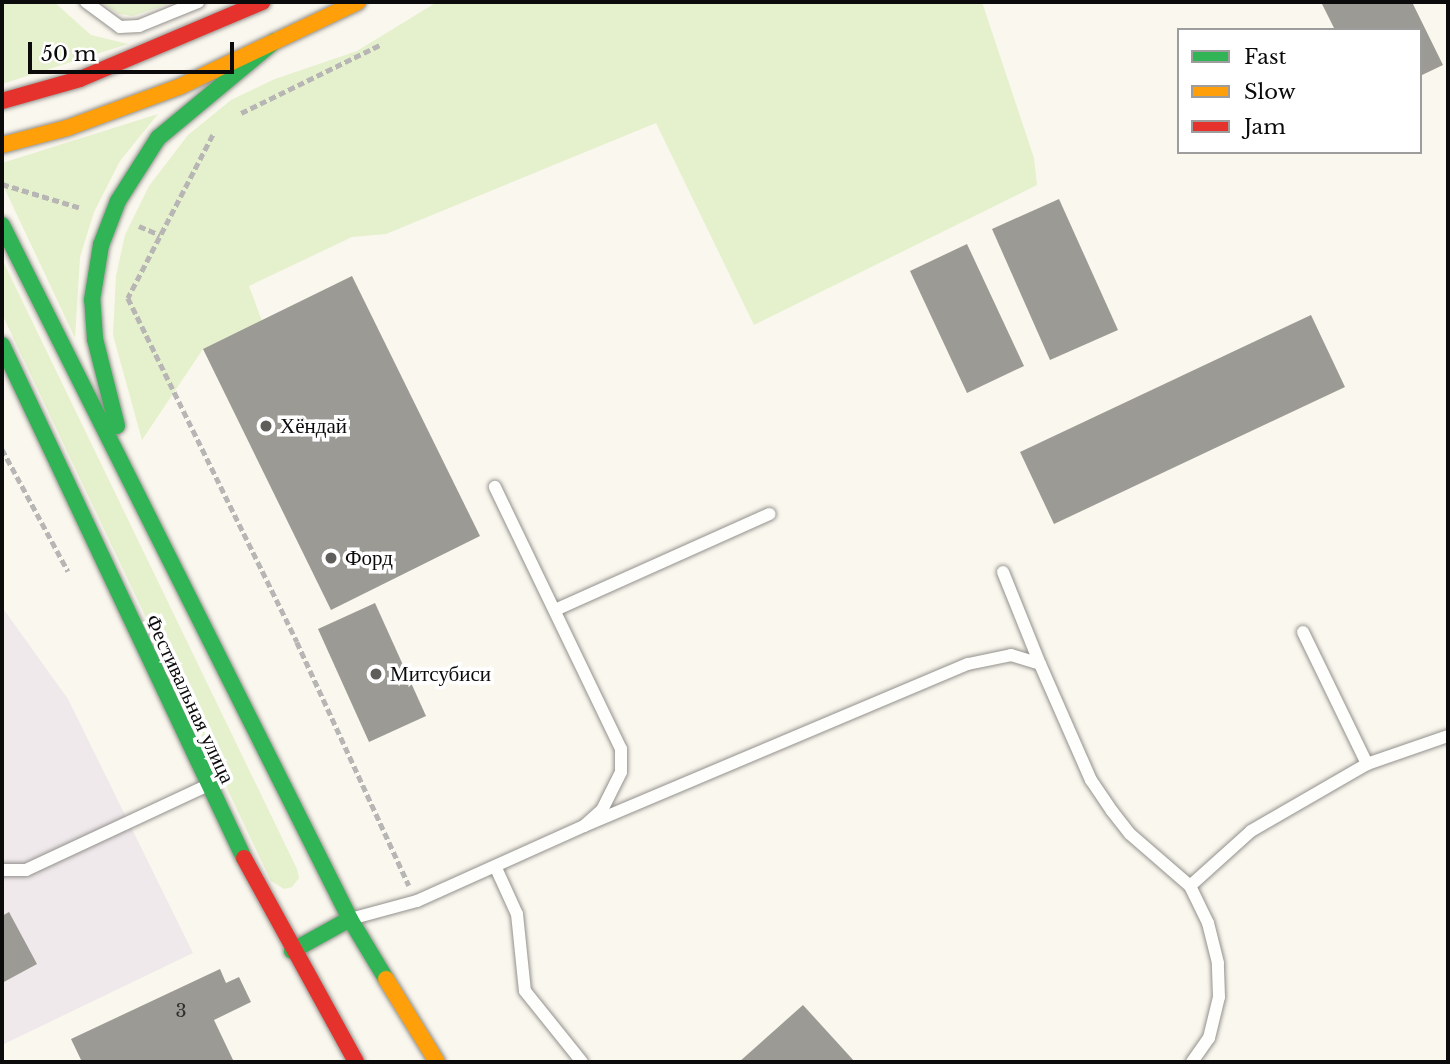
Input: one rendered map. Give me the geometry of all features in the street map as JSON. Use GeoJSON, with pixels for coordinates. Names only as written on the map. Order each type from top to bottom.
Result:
{"type":"FeatureCollection","features":[{"type":"Feature","properties":{"kind":"main road"},"geometry":{"type":"LineString","coordinates":[[2,101],[80,79],[168,46],[262,2]]}},
{"type":"Feature","properties":{"kind":"main road"},"geometry":{"type":"LineString","coordinates":[[2,145],[67,128],[178,88],[358,2]]}},
{"type":"Feature","properties":{"kind":"main road"},"geometry":{"type":"LineString","coordinates":[[128,471],[95,340],[92,300],[102,245],[118,201],[158,138],[275,41]]}},
{"type":"Feature","properties":{"kind":"main road"},"geometry":{"type":"LineString","coordinates":[[2,225],[101,429],[128,471]]}},
{"type":"Feature","properties":{"kind":"main road","name":"Фестивальная улица"},"geometry":{"type":"LineString","coordinates":[[2,345],[206,786],[292,951],[356,1062]]}},
{"type":"Feature","properties":{"kind":"main road"},"geometry":{"type":"LineString","coordinates":[[26,440],[86,523]]}},
{"type":"Feature","properties":{"kind":"main road","name":"Фестивальная улица"},"geometry":{"type":"LineString","coordinates":[[128,471],[350,919],[436,1062]]}},
{"type":"Feature","properties":{"kind":"main road"},"geometry":{"type":"LineString","coordinates":[[292,951],[350,919]]}},
{"type":"Feature","properties":{"kind":"lane"},"geometry":{"type":"LineString","coordinates":[[86,2],[121,27],[139,26],[198,2]]}},
{"type":"Feature","properties":{"kind":"lane"},"geometry":{"type":"LineString","coordinates":[[495,487],[621,750],[621,772],[615,790],[584,826]]}},
{"type":"Feature","properties":{"kind":"lane"},"geometry":{"type":"LineString","coordinates":[[555,610],[771,514]]}},
{"type":"Feature","properties":{"kind":"lane"},"geometry":{"type":"LineString","coordinates":[[1003,572],[1091,780],[1130,834],[1190,886],[1208,923],[1218,963],[1219,997],[1209,1038],[1192,1062]]}},
{"type":"Feature","properties":{"kind":"lane"},"geometry":{"type":"LineString","coordinates":[[1303,632],[1367,764]]}},
{"type":"Feature","properties":{"kind":"lane"},"geometry":{"type":"LineString","coordinates":[[350,919],[417,901],[496,868],[584,826],[968,664],[1011,654],[1040,664]]}},
{"type":"Feature","properties":{"kind":"lane"},"geometry":{"type":"LineString","coordinates":[[1190,886],[1251,831],[1367,764],[1448,736]]}},
{"type":"Feature","properties":{"kind":"lane"},"geometry":{"type":"LineString","coordinates":[[2,870],[26,870],[206,786]]}},
{"type":"Feature","properties":{"kind":"lane"},"geometry":{"type":"LineString","coordinates":[[496,868],[517,914],[524,991],[582,1062]]}},
{"type":"Feature","properties":{"kind":"path"},"geometry":{"type":"LineString","coordinates":[[231,118],[380,46]]}},
{"type":"Feature","properties":{"kind":"path"},"geometry":{"type":"LineString","coordinates":[[219,124],[128,298],[297,642],[417,901]]}},
{"type":"Feature","properties":{"kind":"shaded area"},"geometry":{"type":"Polygon","coordinates":[[[2,607],[68,699],[193,953],[2,1045],[2,607]]]}},
{"type":"Feature","properties":{"kind":"green space"},"geometry":{"type":"Polygon","coordinates":[[[2,2],[54,2],[91,35],[128,44],[2,84],[2,2]]]}},
{"type":"Feature","properties":{"kind":"green space"},"geometry":{"type":"Polygon","coordinates":[[[100,2],[174,2],[133,16],[119,14],[100,2]]]}},
{"type":"Feature","properties":{"kind":"green space"},"geometry":{"type":"Polygon","coordinates":[[[437,2],[982,2],[1034,158],[1037,185],[754,325],[656,123],[386,234],[352,237],[249,286],[262,321],[203,349],[142,440],[113,335],[116,276],[125,235],[149,186],[188,135],[231,100],[275,79],[357,51],[437,2]]]}},
{"type":"Feature","properties":{"kind":"green space"},"geometry":{"type":"Polygon","coordinates":[[[158,114],[120,161],[94,212],[80,257],[75,338],[2,183],[2,163],[158,114]]]}},
{"type":"Feature","properties":{"kind":"green space"},"geometry":{"type":"Polygon","coordinates":[[[2,259],[297,869],[299,878],[292,887],[284,889],[271,881],[2,314],[2,259]]]}},
{"type":"Feature","properties":{"kind":"building"},"geometry":{"type":"Polygon","coordinates":[[[1321,2],[1412,2],[1443,65],[1422,75],[1422,28],[1334,28],[1321,2]]]}},
{"type":"Feature","properties":{"kind":"building"},"geometry":{"type":"Polygon","coordinates":[[[1059,199],[1118,330],[1050,360],[992,229],[1059,199]]]}},
{"type":"Feature","properties":{"kind":"building"},"geometry":{"type":"Polygon","coordinates":[[[967,244],[1024,366],[967,393],[910,271],[967,244]]]}},
{"type":"Feature","properties":{"kind":"building"},"geometry":{"type":"Polygon","coordinates":[[[352,276],[480,536],[331,610],[203,349],[352,276]]]}},
{"type":"Feature","properties":{"kind":"building"},"geometry":{"type":"Polygon","coordinates":[[[1311,315],[1345,387],[1054,524],[1020,452],[1311,315]]]}},
{"type":"Feature","properties":{"kind":"building"},"geometry":{"type":"Polygon","coordinates":[[[375,603],[426,716],[369,742],[318,629],[375,603]]]}},
{"type":"Feature","properties":{"kind":"building"},"geometry":{"type":"Polygon","coordinates":[[[9,912],[37,964],[2,983],[2,916],[9,912]]]}},
{"type":"Feature","properties":{"kind":"building"},"geometry":{"type":"Polygon","coordinates":[[[220,969],[226,983],[239,977],[251,1002],[214,1020],[234,1062],[82,1062],[71,1039],[220,969]]]}},
{"type":"Feature","properties":{"kind":"building"},"geometry":{"type":"Polygon","coordinates":[[[803,1005],[855,1062],[739,1062],[803,1005]]]}},
{"type":"Feature","properties":{"kind":"traffic: fast"},"geometry":{"type":"LineString","coordinates":[[117,426],[95,339],[92,300],[101,245],[118,201],[158,138],[275,41]]}},
{"type":"Feature","properties":{"kind":"traffic: fast"},"geometry":{"type":"LineString","coordinates":[[2,225],[350,919],[386,979]]}},
{"type":"Feature","properties":{"kind":"traffic: fast"},"geometry":{"type":"LineString","coordinates":[[2,345],[244,858]]}},
{"type":"Feature","properties":{"kind":"traffic: fast"},"geometry":{"type":"LineString","coordinates":[[292,951],[350,919]]}},
{"type":"Feature","properties":{"kind":"traffic: slow"},"geometry":{"type":"LineString","coordinates":[[2,145],[67,128],[179,87],[358,2]]}},
{"type":"Feature","properties":{"kind":"traffic: slow"},"geometry":{"type":"LineString","coordinates":[[386,979],[437,1062]]}},
{"type":"Feature","properties":{"kind":"traffic: jam"},"geometry":{"type":"LineString","coordinates":[[2,101],[80,79],[262,2]]}},
{"type":"Feature","properties":{"kind":"traffic: jam"},"geometry":{"type":"LineString","coordinates":[[244,858],[356,1062]]}},
{"type":"Feature","properties":{"kind":"place","name":"Хёндай"},"geometry":{"type":"Point","coordinates":[266,426]}},
{"type":"Feature","properties":{"kind":"place","name":"Форд"},"geometry":{"type":"Point","coordinates":[331,558]}},
{"type":"Feature","properties":{"kind":"place","name":"Митсубиси"},"geometry":{"type":"Point","coordinates":[376,674]}}]}
